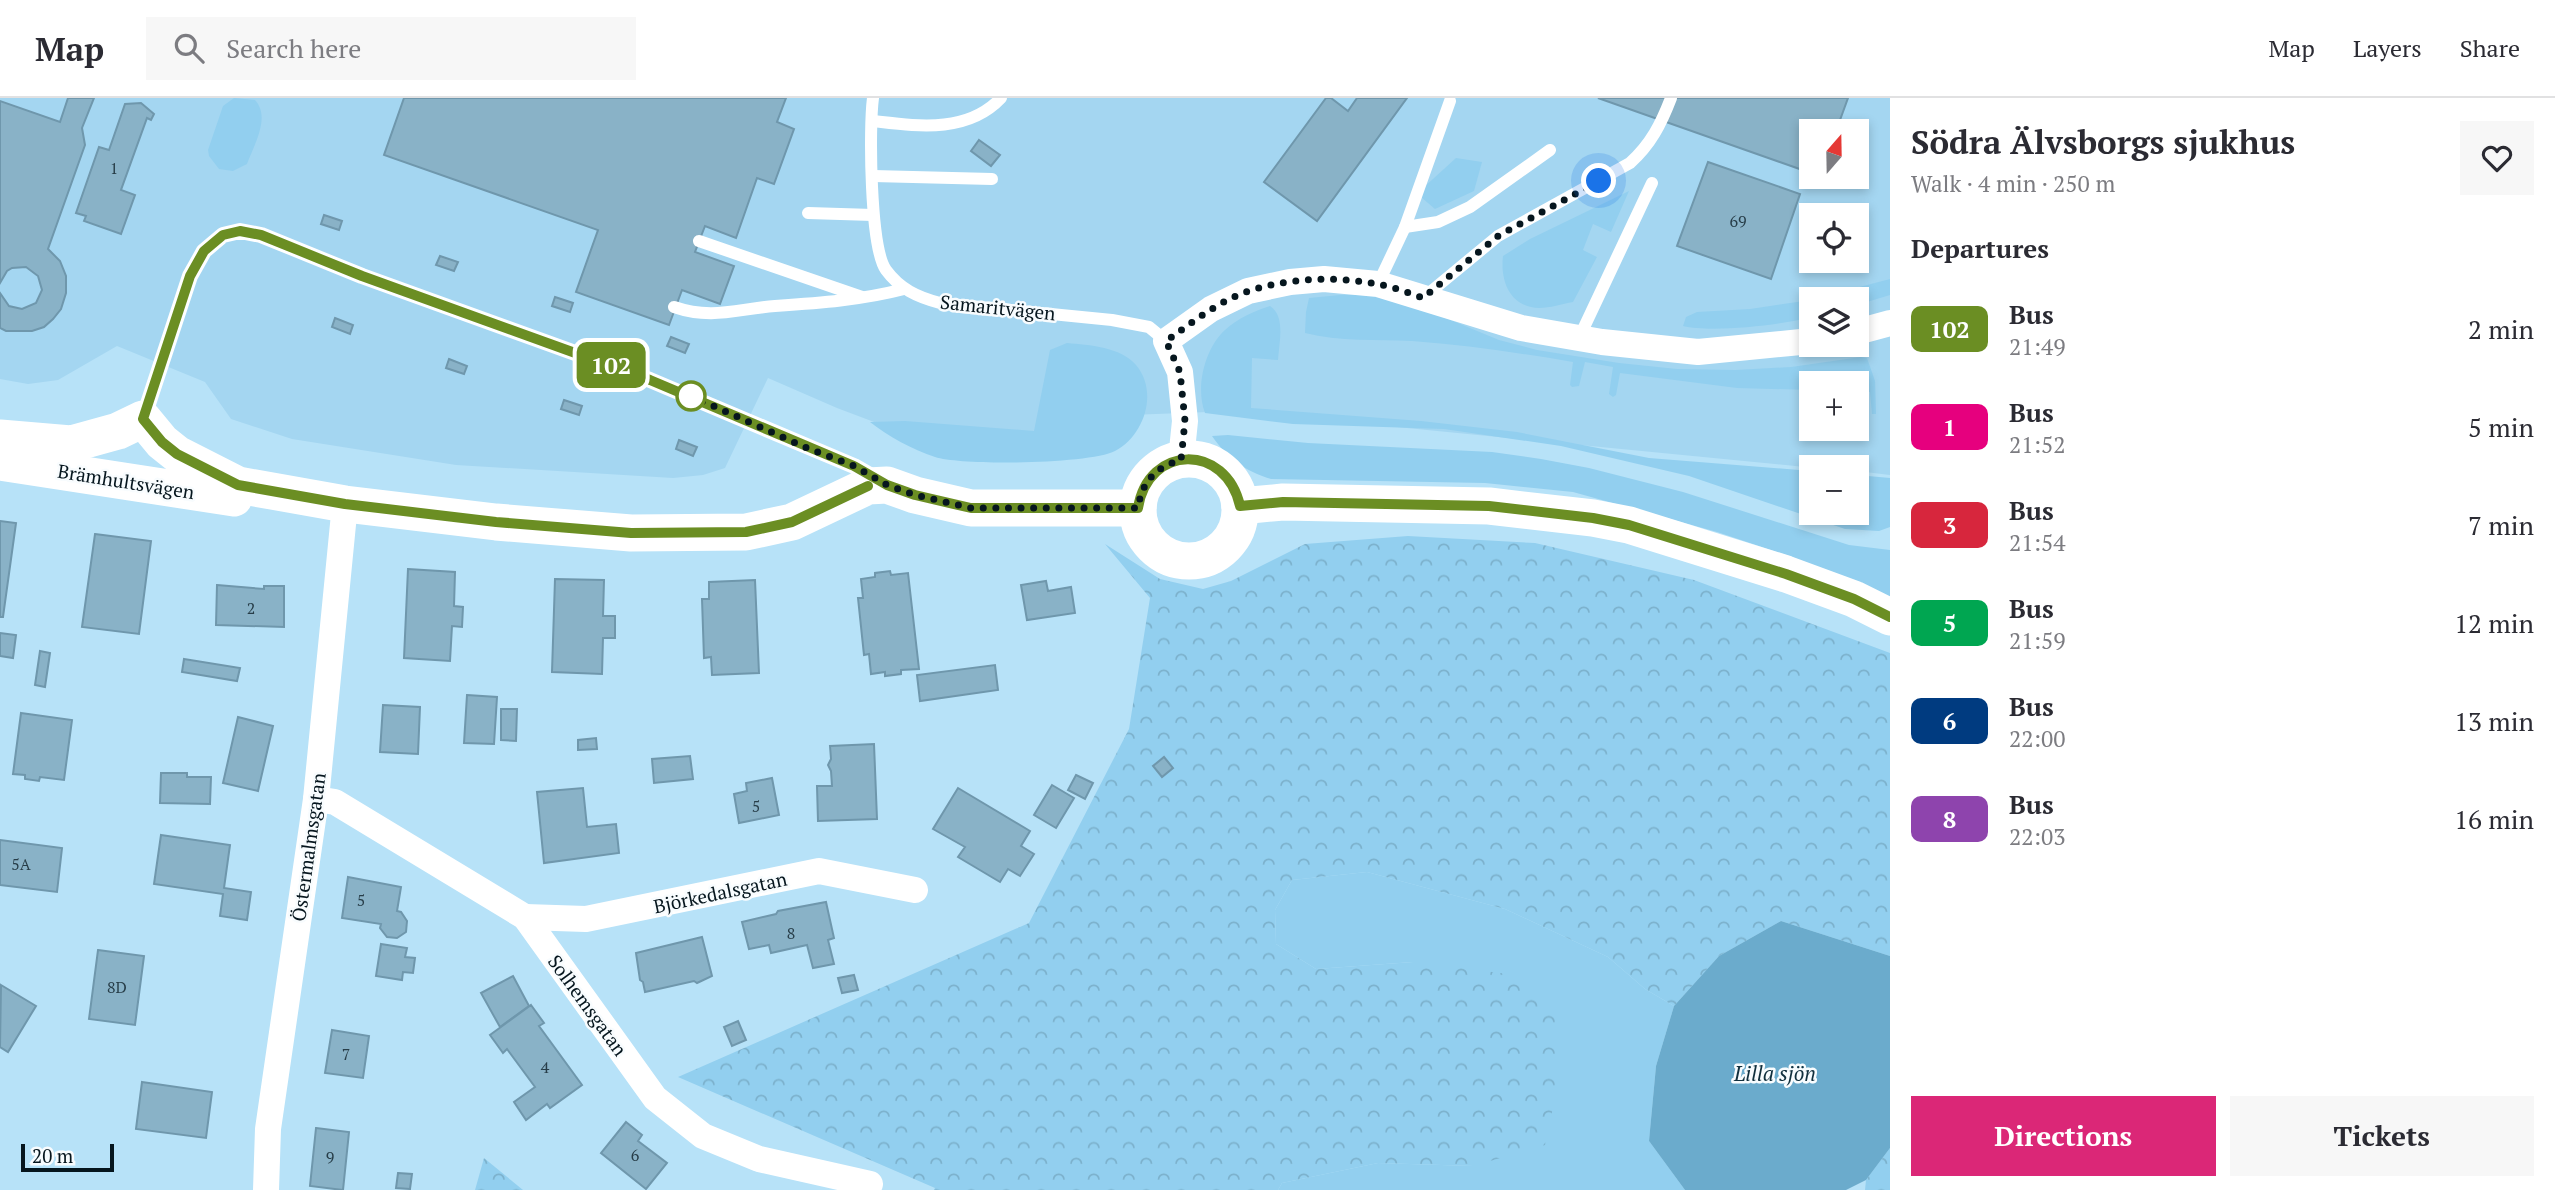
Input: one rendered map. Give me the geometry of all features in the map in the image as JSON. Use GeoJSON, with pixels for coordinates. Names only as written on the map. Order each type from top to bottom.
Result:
{"type":"FeatureCollection","features":[{"type":"Feature","properties":{"kind":"street"},"geometry":{"type":"LineString","coordinates":[[1181,460],[1185,421],[1180,372],[1166,341],[1212,309],[1248,291],[1290,282],[1324,279],[1378,284],[1521,328],[1579,338],[1698,352],[1799,342]]}},
{"type":"Feature","properties":{"kind":"street"},"geometry":{"type":"LineString","coordinates":[[1869,329],[1890,323]]}},
{"type":"Feature","properties":{"kind":"street","name":"Brämhultsvägen"},"geometry":{"type":"LineString","coordinates":[[0,439],[71,444],[118,431],[143,419],[162,442],[177,454],[199,468],[238,485],[345,504],[496,522],[631,533],[746,532],[792,522],[868,486],[887,485]]}},
{"type":"Feature","properties":{"kind":"street"},"geometry":{"type":"LineString","coordinates":[[1181,460],[1205,462],[1226,474],[1233,484],[1240,506],[1236,531],[1220,551],[1209,558],[1184,562],[1171,559],[1150,544],[1139,521],[1138,508],[1144,485],[1151,476],[1170,463],[1181,460]]}},
{"type":"Feature","properties":{"kind":"street","name":"Brämhultsvägen"},"geometry":{"type":"LineString","coordinates":[[0,462],[265,503],[293,496]]}},
{"type":"Feature","properties":{"kind":"street"},"geometry":{"type":"LineString","coordinates":[[887,485],[915,495],[971,508],[1138,508]]}},
{"type":"Feature","properties":{"kind":"street"},"geometry":{"type":"LineString","coordinates":[[1240,506],[1283,502],[1489,506],[1593,518],[1629,525],[1773,569],[1854,599],[1890,617]]}},
{"type":"Feature","properties":{"kind":"street","name":"Östermalmsgatan"},"geometry":{"type":"LineString","coordinates":[[266,1190],[268,1129],[316,799],[345,504]]}},
{"type":"Feature","properties":{"kind":"street","name":"Solhemsgatan"},"geometry":{"type":"LineString","coordinates":[[316,799],[335,802],[525,917],[655,1098],[703,1136],[759,1159],[870,1184]]}},
{"type":"Feature","properties":{"kind":"street","name":"Björkedalsgatan"},"geometry":{"type":"LineString","coordinates":[[525,917],[586,919],[820,872],[915,890]]}},
{"type":"Feature","properties":{"kind":"lane","name":"Samaritvägen"},"geometry":{"type":"LineString","coordinates":[[873,98],[873,215],[878,250],[884,268],[904,289],[940,303],[1057,313],[1149,327],[1166,341]]}},
{"type":"Feature","properties":{"kind":"lane"},"geometry":{"type":"LineString","coordinates":[[872,121],[922,126],[958,123],[979,116],[1001,98]]}},
{"type":"Feature","properties":{"kind":"lane"},"geometry":{"type":"LineString","coordinates":[[1423,298],[1498,236],[1630,163],[1646,149],[1661,124],[1671,98]]}},
{"type":"Feature","properties":{"kind":"lane"},"geometry":{"type":"LineString","coordinates":[[1378,284],[1405,227],[1450,101]]}},
{"type":"Feature","properties":{"kind":"lane"},"geometry":{"type":"LineString","coordinates":[[1405,227],[1438,222],[1470,207],[1550,150]]}},
{"type":"Feature","properties":{"kind":"lane"},"geometry":{"type":"LineString","coordinates":[[873,176],[992,180]]}},
{"type":"Feature","properties":{"kind":"lane"},"geometry":{"type":"LineString","coordinates":[[1579,338],[1651,183]]}},
{"type":"Feature","properties":{"kind":"lane"},"geometry":{"type":"LineString","coordinates":[[808,213],[873,215]]}},
{"type":"Feature","properties":{"kind":"lane"},"geometry":{"type":"LineString","coordinates":[[143,419],[190,276],[204,251],[223,235],[240,231],[261,235],[362,276],[661,384],[854,466],[887,485]]}},
{"type":"Feature","properties":{"kind":"lane"},"geometry":{"type":"LineString","coordinates":[[699,242],[862,297]]}},
{"type":"Feature","properties":{"kind":"lane"},"geometry":{"type":"LineString","coordinates":[[674,307],[693,314],[721,314],[862,297],[904,289]]}},
{"type":"Feature","properties":{"kind":"shaded area"},"geometry":{"type":"Polygon","coordinates":[[[0,98],[1890,98],[1890,475],[1869,472],[1869,455],[1799,455],[1799,466],[1234,411],[1130,415],[1063,450],[906,434],[768,378],[725,468],[703,475],[673,478],[456,465],[292,439],[231,419],[205,382],[117,346],[58,380],[28,384],[0,379],[0,98]]]}},
{"type":"Feature","properties":{"kind":"green space"},"geometry":{"type":"Polygon","coordinates":[[[234,98],[255,100],[260,107],[261,123],[247,164],[233,171],[219,169],[209,156],[208,150],[223,106],[234,98]]]}},
{"type":"Feature","properties":{"kind":"green space"},"geometry":{"type":"Polygon","coordinates":[[[1456,158],[1482,162],[1474,191],[1435,209],[1421,197],[1422,189],[1456,158]]]}},
{"type":"Feature","properties":{"kind":"green space"},"geometry":{"type":"Polygon","coordinates":[[[1629,191],[1611,232],[1593,224],[1583,250],[1597,257],[1573,302],[1539,308],[1529,307],[1514,298],[1505,283],[1503,256],[1530,239],[1629,191]]]}},
{"type":"Feature","properties":{"kind":"green space"},"geometry":{"type":"Polygon","coordinates":[[[1890,279],[1890,295],[1869,301],[1869,287],[1860,287],[1890,279]]]}},
{"type":"Feature","properties":{"kind":"green space"},"geometry":{"type":"Polygon","coordinates":[[[1373,295],[1436,314],[1499,340],[1537,350],[1619,363],[1677,369],[1735,370],[1867,358],[1875,381],[1876,414],[1872,414],[1869,371],[1799,371],[1799,390],[1737,388],[1620,373],[1616,395],[1613,397],[1609,394],[1613,367],[1585,362],[1579,386],[1572,387],[1573,362],[1452,345],[1345,339],[1305,333],[1309,298],[1373,295]]]}},
{"type":"Feature","properties":{"kind":"green space"},"geometry":{"type":"Polygon","coordinates":[[[1799,302],[1799,320],[1711,329],[1683,326],[1686,317],[1697,312],[1750,309],[1799,302]]]}},
{"type":"Feature","properties":{"kind":"green space"},"geometry":{"type":"Polygon","coordinates":[[[1270,306],[1275,310],[1280,323],[1280,338],[1278,360],[1252,358],[1251,408],[1421,421],[1517,432],[1649,458],[1799,470],[1799,513],[1689,476],[1561,446],[1444,429],[1293,424],[1205,413],[1201,392],[1207,357],[1225,330],[1252,313],[1270,306]]]}},
{"type":"Feature","properties":{"kind":"green space"},"geometry":{"type":"Polygon","coordinates":[[[1067,343],[1104,348],[1122,354],[1136,365],[1143,376],[1147,400],[1145,412],[1134,435],[1115,451],[1080,459],[1054,461],[950,460],[910,447],[870,422],[905,421],[1034,431],[1050,350],[1067,343]]]}},
{"type":"Feature","properties":{"kind":"green space"},"geometry":{"type":"Polygon","coordinates":[[[1228,435],[1308,443],[1492,452],[1589,468],[1683,492],[1849,545],[1890,550],[1890,597],[1792,557],[1717,532],[1573,492],[1485,483],[1271,479],[1237,463],[1212,436],[1228,435]]]}},
{"type":"Feature","properties":{"kind":"green space"},"geometry":{"type":"Polygon","coordinates":[[[1869,476],[1890,478],[1890,527],[1879,531],[1845,529],[1833,525],[1869,525],[1869,476]]]}},
{"type":"Feature","properties":{"kind":"green space"},"geometry":{"type":"Polygon","coordinates":[[[1408,536],[1535,543],[1694,580],[1890,653],[1890,956],[1781,921],[1719,956],[1674,1006],[1645,989],[1608,957],[1505,909],[1367,872],[1292,880],[1275,910],[1276,944],[1316,969],[1413,962],[1508,974],[1556,1008],[1559,1079],[1545,1145],[1473,1166],[1378,1163],[1282,1183],[1278,1190],[934,1190],[935,1188],[678,1077],[1029,923],[1129,729],[1150,598],[1105,544],[1160,579],[1203,589],[1231,581],[1305,544],[1408,536]]]}},
{"type":"Feature","properties":{"kind":"green space"},"geometry":{"type":"Polygon","coordinates":[[[1367,872],[1505,909],[1608,957],[1645,989],[1674,1006],[1656,1066],[1649,1141],[1685,1190],[1278,1190],[1282,1183],[1378,1163],[1473,1166],[1413,962],[1316,969],[1276,944],[1275,910],[1292,880],[1367,872]]]}},
{"type":"Feature","properties":{"kind":"green space"},"geometry":{"type":"Polygon","coordinates":[[[1890,1148],[1890,1190],[1865,1190],[1866,1180],[1890,1148]]]}},
{"type":"Feature","properties":{"kind":"green space"},"geometry":{"type":"Polygon","coordinates":[[[484,1158],[523,1190],[475,1190],[484,1158]]]}},
{"type":"Feature","properties":{"kind":"water","name":"Lilla sjön"},"geometry":{"type":"Polygon","coordinates":[[[1781,921],[1890,956],[1890,1148],[1866,1180],[1846,1190],[1685,1190],[1649,1141],[1656,1066],[1674,1006],[1719,956],[1781,921]]]}},
{"type":"Feature","properties":{"kind":"building"},"geometry":{"type":"Polygon","coordinates":[[[68,98],[94,98],[82,128],[85,145],[48,249],[60,261],[66,276],[66,293],[61,309],[44,327],[32,331],[6,331],[0,328],[0,293],[9,306],[22,309],[36,303],[42,290],[38,276],[26,267],[7,271],[0,283],[0,101],[60,122],[68,98]]]}},
{"type":"Feature","properties":{"kind":"building"},"geometry":{"type":"Polygon","coordinates":[[[404,98],[786,98],[777,122],[794,129],[774,184],[757,178],[736,238],[705,226],[695,252],[734,266],[720,304],[682,290],[669,325],[576,292],[598,230],[384,155],[404,98]]]}},
{"type":"Feature","properties":{"kind":"building"},"geometry":{"type":"Polygon","coordinates":[[[1326,98],[1331,98],[1348,111],[1357,98],[1407,98],[1317,221],[1264,182],[1326,98]]]}},
{"type":"Feature","properties":{"kind":"building"},"geometry":{"type":"Polygon","coordinates":[[[1598,98],[1848,98],[1840,119],[1799,119],[1799,169],[1598,98]]]}},
{"type":"Feature","properties":{"kind":"building"},"geometry":{"type":"Polygon","coordinates":[[[141,103],[154,114],[151,120],[147,118],[121,190],[135,195],[121,234],[84,221],[86,216],[76,213],[99,147],[109,150],[125,104],[141,103]]]}},
{"type":"Feature","properties":{"kind":"building"},"geometry":{"type":"Polygon","coordinates":[[[979,140],[1000,155],[991,166],[971,151],[979,140]]]}},
{"type":"Feature","properties":{"kind":"building"},"geometry":{"type":"Polygon","coordinates":[[[1708,162],[1800,194],[1771,279],[1677,246],[1708,162]]]}},
{"type":"Feature","properties":{"kind":"building"},"geometry":{"type":"Polygon","coordinates":[[[324,215],[342,221],[339,230],[321,224],[324,215]]]}},
{"type":"Feature","properties":{"kind":"building"},"geometry":{"type":"Polygon","coordinates":[[[440,256],[458,262],[454,271],[436,265],[440,256]]]}},
{"type":"Feature","properties":{"kind":"building"},"geometry":{"type":"Polygon","coordinates":[[[555,297],[573,303],[570,312],[552,306],[555,297]]]}},
{"type":"Feature","properties":{"kind":"building"},"geometry":{"type":"Polygon","coordinates":[[[335,318],[353,325],[350,334],[332,327],[335,318]]]}},
{"type":"Feature","properties":{"kind":"building"},"geometry":{"type":"Polygon","coordinates":[[[671,337],[689,344],[685,353],[667,346],[671,337]]]}},
{"type":"Feature","properties":{"kind":"building"},"geometry":{"type":"Polygon","coordinates":[[[449,359],[467,366],[464,374],[446,368],[449,359]]]}},
{"type":"Feature","properties":{"kind":"building"},"geometry":{"type":"Polygon","coordinates":[[[564,400],[582,406],[579,415],[561,409],[564,400]]]}},
{"type":"Feature","properties":{"kind":"building"},"geometry":{"type":"Polygon","coordinates":[[[679,440],[697,447],[693,456],[676,449],[679,440]]]}},
{"type":"Feature","properties":{"kind":"building"},"geometry":{"type":"Polygon","coordinates":[[[0,521],[16,523],[3,617],[0,617],[0,521]]]}},
{"type":"Feature","properties":{"kind":"building"},"geometry":{"type":"Polygon","coordinates":[[[95,534],[151,541],[139,634],[82,627],[95,534]]]}},
{"type":"Feature","properties":{"kind":"building"},"geometry":{"type":"Polygon","coordinates":[[[408,569],[455,572],[454,606],[463,607],[462,627],[452,626],[450,661],[404,658],[408,569]]]}},
{"type":"Feature","properties":{"kind":"building"},"geometry":{"type":"Polygon","coordinates":[[[890,571],[891,575],[908,573],[919,669],[901,670],[901,674],[885,676],[885,672],[871,674],[869,654],[864,655],[858,598],[863,598],[861,579],[890,571]]]}},
{"type":"Feature","properties":{"kind":"building"},"geometry":{"type":"Polygon","coordinates":[[[555,579],[604,580],[603,616],[615,616],[615,638],[603,638],[602,674],[552,672],[555,579]]]}},
{"type":"Feature","properties":{"kind":"building"},"geometry":{"type":"Polygon","coordinates":[[[755,580],[759,673],[712,675],[711,657],[704,658],[702,599],[709,599],[709,582],[755,580]]]}},
{"type":"Feature","properties":{"kind":"building"},"geometry":{"type":"Polygon","coordinates":[[[1046,581],[1048,591],[1071,587],[1075,613],[1027,620],[1021,585],[1046,581]]]}},
{"type":"Feature","properties":{"kind":"building"},"geometry":{"type":"Polygon","coordinates":[[[217,585],[264,589],[264,586],[284,586],[284,627],[216,625],[217,585]]]}},
{"type":"Feature","properties":{"kind":"building"},"geometry":{"type":"Polygon","coordinates":[[[0,633],[16,635],[13,658],[0,656],[0,633]]]}},
{"type":"Feature","properties":{"kind":"building"},"geometry":{"type":"Polygon","coordinates":[[[40,651],[50,653],[45,687],[35,685],[40,651]]]}},
{"type":"Feature","properties":{"kind":"building"},"geometry":{"type":"Polygon","coordinates":[[[184,659],[240,668],[237,681],[182,672],[184,659]]]}},
{"type":"Feature","properties":{"kind":"building"},"geometry":{"type":"Polygon","coordinates":[[[995,665],[998,690],[920,701],[917,675],[995,665]]]}},
{"type":"Feature","properties":{"kind":"building"},"geometry":{"type":"Polygon","coordinates":[[[467,695],[497,697],[494,744],[464,743],[467,695]]]}},
{"type":"Feature","properties":{"kind":"building"},"geometry":{"type":"Polygon","coordinates":[[[383,705],[420,707],[418,754],[380,752],[383,705]]]}},
{"type":"Feature","properties":{"kind":"building"},"geometry":{"type":"Polygon","coordinates":[[[501,709],[517,709],[516,741],[501,740],[501,709]]]}},
{"type":"Feature","properties":{"kind":"building"},"geometry":{"type":"Polygon","coordinates":[[[21,713],[72,720],[64,780],[40,777],[39,781],[25,779],[25,775],[13,774],[21,713]]]}},
{"type":"Feature","properties":{"kind":"building"},"geometry":{"type":"Polygon","coordinates":[[[238,717],[273,726],[258,791],[223,783],[238,717]]]}},
{"type":"Feature","properties":{"kind":"building"},"geometry":{"type":"Polygon","coordinates":[[[596,738],[597,749],[578,750],[578,740],[596,738]]]}},
{"type":"Feature","properties":{"kind":"building"},"geometry":{"type":"Polygon","coordinates":[[[874,744],[877,819],[818,821],[817,786],[832,786],[828,765],[831,759],[830,746],[874,744]]]}},
{"type":"Feature","properties":{"kind":"building"},"geometry":{"type":"Polygon","coordinates":[[[690,756],[693,779],[654,783],[652,759],[690,756]]]}},
{"type":"Feature","properties":{"kind":"building"},"geometry":{"type":"Polygon","coordinates":[[[1164,757],[1173,768],[1162,777],[1153,766],[1164,757]]]}},
{"type":"Feature","properties":{"kind":"building"},"geometry":{"type":"Polygon","coordinates":[[[161,773],[211,777],[210,804],[160,803],[161,773]]]}},
{"type":"Feature","properties":{"kind":"building"},"geometry":{"type":"Polygon","coordinates":[[[1076,775],[1093,783],[1085,799],[1068,790],[1076,775]]]}},
{"type":"Feature","properties":{"kind":"building"},"geometry":{"type":"Polygon","coordinates":[[[772,778],[779,815],[739,823],[734,794],[747,791],[746,783],[772,778]]]}},
{"type":"Feature","properties":{"kind":"building"},"geometry":{"type":"Polygon","coordinates":[[[1052,785],[1074,798],[1056,828],[1034,815],[1052,785]]]}},
{"type":"Feature","properties":{"kind":"building"},"geometry":{"type":"Polygon","coordinates":[[[583,788],[587,827],[616,824],[619,853],[544,863],[537,792],[583,788]]]}},
{"type":"Feature","properties":{"kind":"building"},"geometry":{"type":"Polygon","coordinates":[[[958,788],[1030,831],[1021,846],[1034,854],[1020,876],[1008,869],[1000,882],[958,857],[965,847],[933,829],[958,788]]]}},
{"type":"Feature","properties":{"kind":"building"},"geometry":{"type":"Polygon","coordinates":[[[161,835],[230,845],[224,888],[251,892],[247,920],[220,916],[223,894],[154,884],[161,835]]]}},
{"type":"Feature","properties":{"kind":"building"},"geometry":{"type":"Polygon","coordinates":[[[0,840],[62,848],[57,892],[0,885],[0,840]]]}},
{"type":"Feature","properties":{"kind":"building"},"geometry":{"type":"Polygon","coordinates":[[[348,877],[401,887],[397,911],[401,912],[407,921],[406,932],[397,938],[387,937],[380,928],[381,924],[342,918],[348,877]]]}},
{"type":"Feature","properties":{"kind":"building"},"geometry":{"type":"Polygon","coordinates":[[[826,902],[834,938],[828,940],[834,964],[813,968],[807,945],[771,953],[769,945],[749,949],[742,922],[776,914],[778,911],[826,902]]]}},
{"type":"Feature","properties":{"kind":"building"},"geometry":{"type":"Polygon","coordinates":[[[702,937],[712,976],[697,983],[694,981],[645,992],[640,980],[636,953],[702,937]]]}},
{"type":"Feature","properties":{"kind":"building"},"geometry":{"type":"Polygon","coordinates":[[[381,944],[407,948],[405,957],[415,958],[413,973],[403,972],[402,980],[376,976],[381,944]]]}},
{"type":"Feature","properties":{"kind":"building"},"geometry":{"type":"Polygon","coordinates":[[[98,950],[144,956],[135,1025],[89,1019],[98,950]]]}},
{"type":"Feature","properties":{"kind":"building"},"geometry":{"type":"Polygon","coordinates":[[[854,975],[858,990],[842,993],[838,978],[854,975]]]}},
{"type":"Feature","properties":{"kind":"building"},"geometry":{"type":"Polygon","coordinates":[[[513,976],[529,1006],[500,1027],[481,993],[513,976]]]}},
{"type":"Feature","properties":{"kind":"building"},"geometry":{"type":"Polygon","coordinates":[[[1,985],[36,1006],[8,1052],[0,1047],[1,985]]]}},
{"type":"Feature","properties":{"kind":"building"},"geometry":{"type":"Polygon","coordinates":[[[531,1005],[544,1023],[539,1026],[582,1085],[550,1108],[547,1104],[526,1120],[514,1102],[535,1087],[507,1049],[503,1053],[490,1035],[531,1005]]]}},
{"type":"Feature","properties":{"kind":"building"},"geometry":{"type":"Polygon","coordinates":[[[738,1021],[746,1040],[732,1046],[724,1027],[738,1021]]]}},
{"type":"Feature","properties":{"kind":"building"},"geometry":{"type":"Polygon","coordinates":[[[332,1030],[369,1036],[363,1078],[325,1073],[332,1030]]]}},
{"type":"Feature","properties":{"kind":"building"},"geometry":{"type":"Polygon","coordinates":[[[142,1082],[212,1092],[206,1138],[136,1129],[142,1082]]]}},
{"type":"Feature","properties":{"kind":"building"},"geometry":{"type":"Polygon","coordinates":[[[626,1122],[642,1135],[638,1141],[667,1163],[646,1189],[601,1153],[626,1122]]]}},
{"type":"Feature","properties":{"kind":"building"},"geometry":{"type":"Polygon","coordinates":[[[316,1128],[349,1132],[343,1190],[310,1186],[316,1128]]]}},
{"type":"Feature","properties":{"kind":"building"},"geometry":{"type":"Polygon","coordinates":[[[398,1173],[412,1174],[410,1189],[396,1188],[398,1173]]]}},
{"type":"Feature","properties":{"kind":"bus line","name":"102"},"geometry":{"type":"LineString","coordinates":[[868,486],[792,522],[746,532],[631,533],[496,522],[345,504],[238,485],[199,468],[177,454],[162,442],[143,419],[190,276],[204,251],[223,235],[240,231],[261,235],[362,276],[691,396],[854,466],[887,485],[915,495],[971,508],[1138,508],[1144,485],[1151,476],[1170,463],[1193,459],[1216,467],[1226,474],[1238,495],[1240,506],[1283,502],[1489,506],[1593,518],[1629,525],[1721,552],[1854,599],[1890,617]]}},
{"type":"Feature","properties":{"kind":"route"},"geometry":{"type":"LineString","coordinates":[[691,396],[854,466],[887,485],[915,495],[971,508],[1138,508],[1144,485],[1151,476],[1160,468],[1181,460],[1185,421],[1180,372],[1166,341],[1212,309],[1248,291],[1290,282],[1324,279],[1378,284],[1423,298],[1498,236],[1599,181]]}}]}
